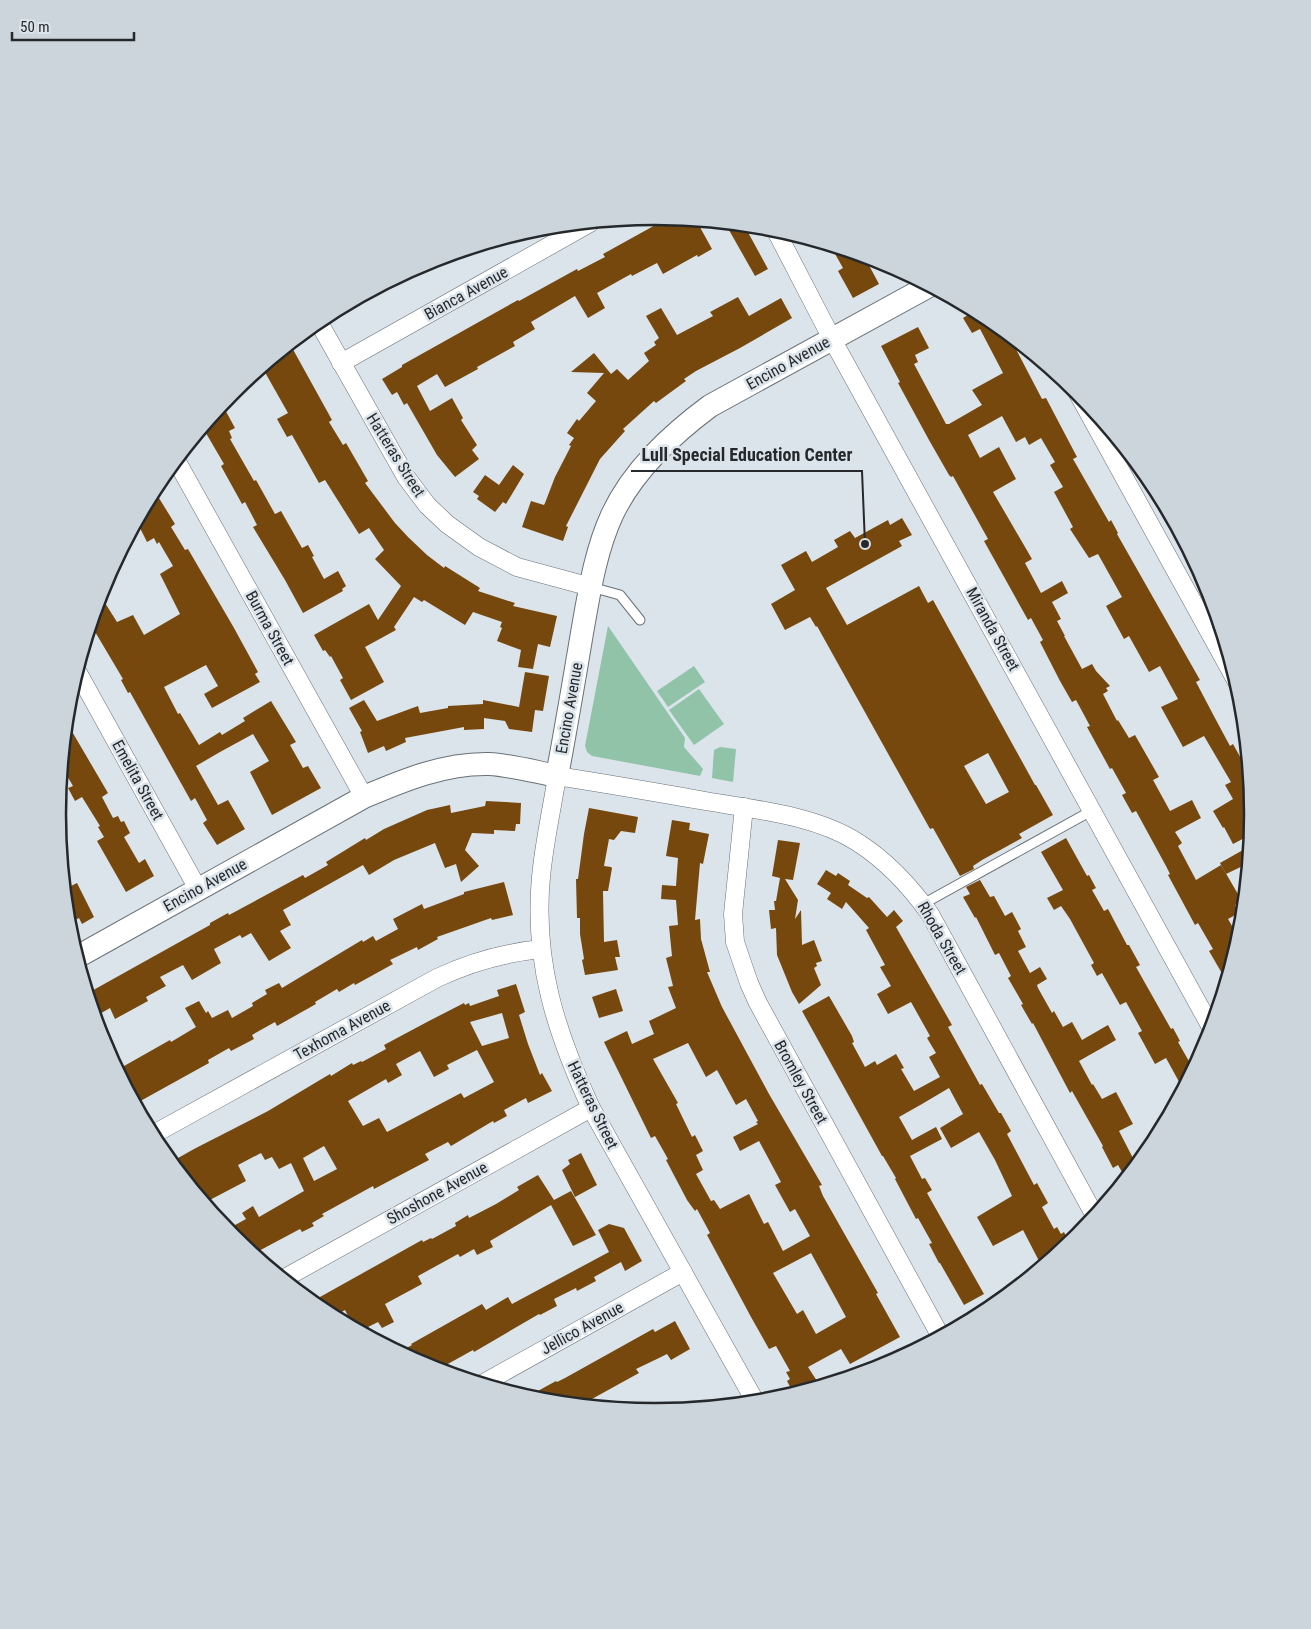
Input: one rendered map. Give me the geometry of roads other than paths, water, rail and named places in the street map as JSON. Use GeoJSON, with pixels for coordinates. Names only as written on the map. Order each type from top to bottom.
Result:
{"type":"FeatureCollection","features":[{"type":"Feature","properties":{"kind":"street","name":"Bianca Avenue"},"geometry":{"type":"LineString","coordinates":[[342,363],[577,230]]}},
{"type":"Feature","properties":{"kind":"street","name":"Miranda Street"},"geometry":{"type":"LineString","coordinates":[[779,239],[832,339],[1207,1020]]}},
{"type":"Feature","properties":{"kind":"street","name":"Encino Avenue"},"geometry":{"type":"LineString","coordinates":[[83,954],[364,797],[408,778],[437,770],[490,764],[557,776],[591,587],[602,541],[612,515],[638,475],[664,444],[684,425],[710,406],[923,290]]}},
{"type":"Feature","properties":{"kind":"street","name":"Hatteras Street"},"geometry":{"type":"LineString","coordinates":[[323,329],[406,477],[427,505],[447,524],[479,547],[517,567],[591,587]]}},
{"type":"Feature","properties":{"kind":"street"},"geometry":{"type":"LineString","coordinates":[[1092,418],[1224,658]]}},
{"type":"Feature","properties":{"kind":"street","name":"Burma Street"},"geometry":{"type":"LineString","coordinates":[[180,467],[364,797]]}},
{"type":"Feature","properties":{"kind":"street","name":"Emelita Street"},"geometry":{"type":"LineString","coordinates":[[82,680],[198,889]]}},
{"type":"Feature","properties":{"kind":"street","name":"Hatteras Street"},"geometry":{"type":"LineString","coordinates":[[557,776],[541,878],[541,949],[547,987],[556,1022],[573,1068],[592,1108],[752,1395]]}},
{"type":"Feature","properties":{"kind":"street","name":"Rhoda Street"},"geometry":{"type":"LineString","coordinates":[[557,776],[776,812],[825,827],[856,841],[887,864],[914,892],[930,914],[1093,1210]]}},
{"type":"Feature","properties":{"kind":"street","name":"Bromley Street"},"geometry":{"type":"LineString","coordinates":[[744,808],[733,914],[736,942],[749,983],[758,1003],[938,1331]]}},
{"type":"Feature","properties":{"kind":"street","name":"Texhoma Avenue"},"geometry":{"type":"LineString","coordinates":[[159,1131],[437,978],[483,959],[519,951],[541,949]]}},
{"type":"Feature","properties":{"kind":"street","name":"Shoshone Avenue"},"geometry":{"type":"LineString","coordinates":[[288,1275],[592,1108]]}},
{"type":"Feature","properties":{"kind":"street","name":"Jellico Avenue"},"geometry":{"type":"LineString","coordinates":[[490,1380],[683,1272]]}},
{"type":"Feature","properties":{"kind":"lane"},"geometry":{"type":"LineString","coordinates":[[591,587],[620,595],[640,620]]}},
{"type":"Feature","properties":{"kind":"lane"},"geometry":{"type":"LineString","coordinates":[[923,904],[1093,810]]}},
{"type":"Feature","properties":{"kind":"place","name":"Lull Special Education Center"},"geometry":{"type":"Point","coordinates":[865,544]}}]}
